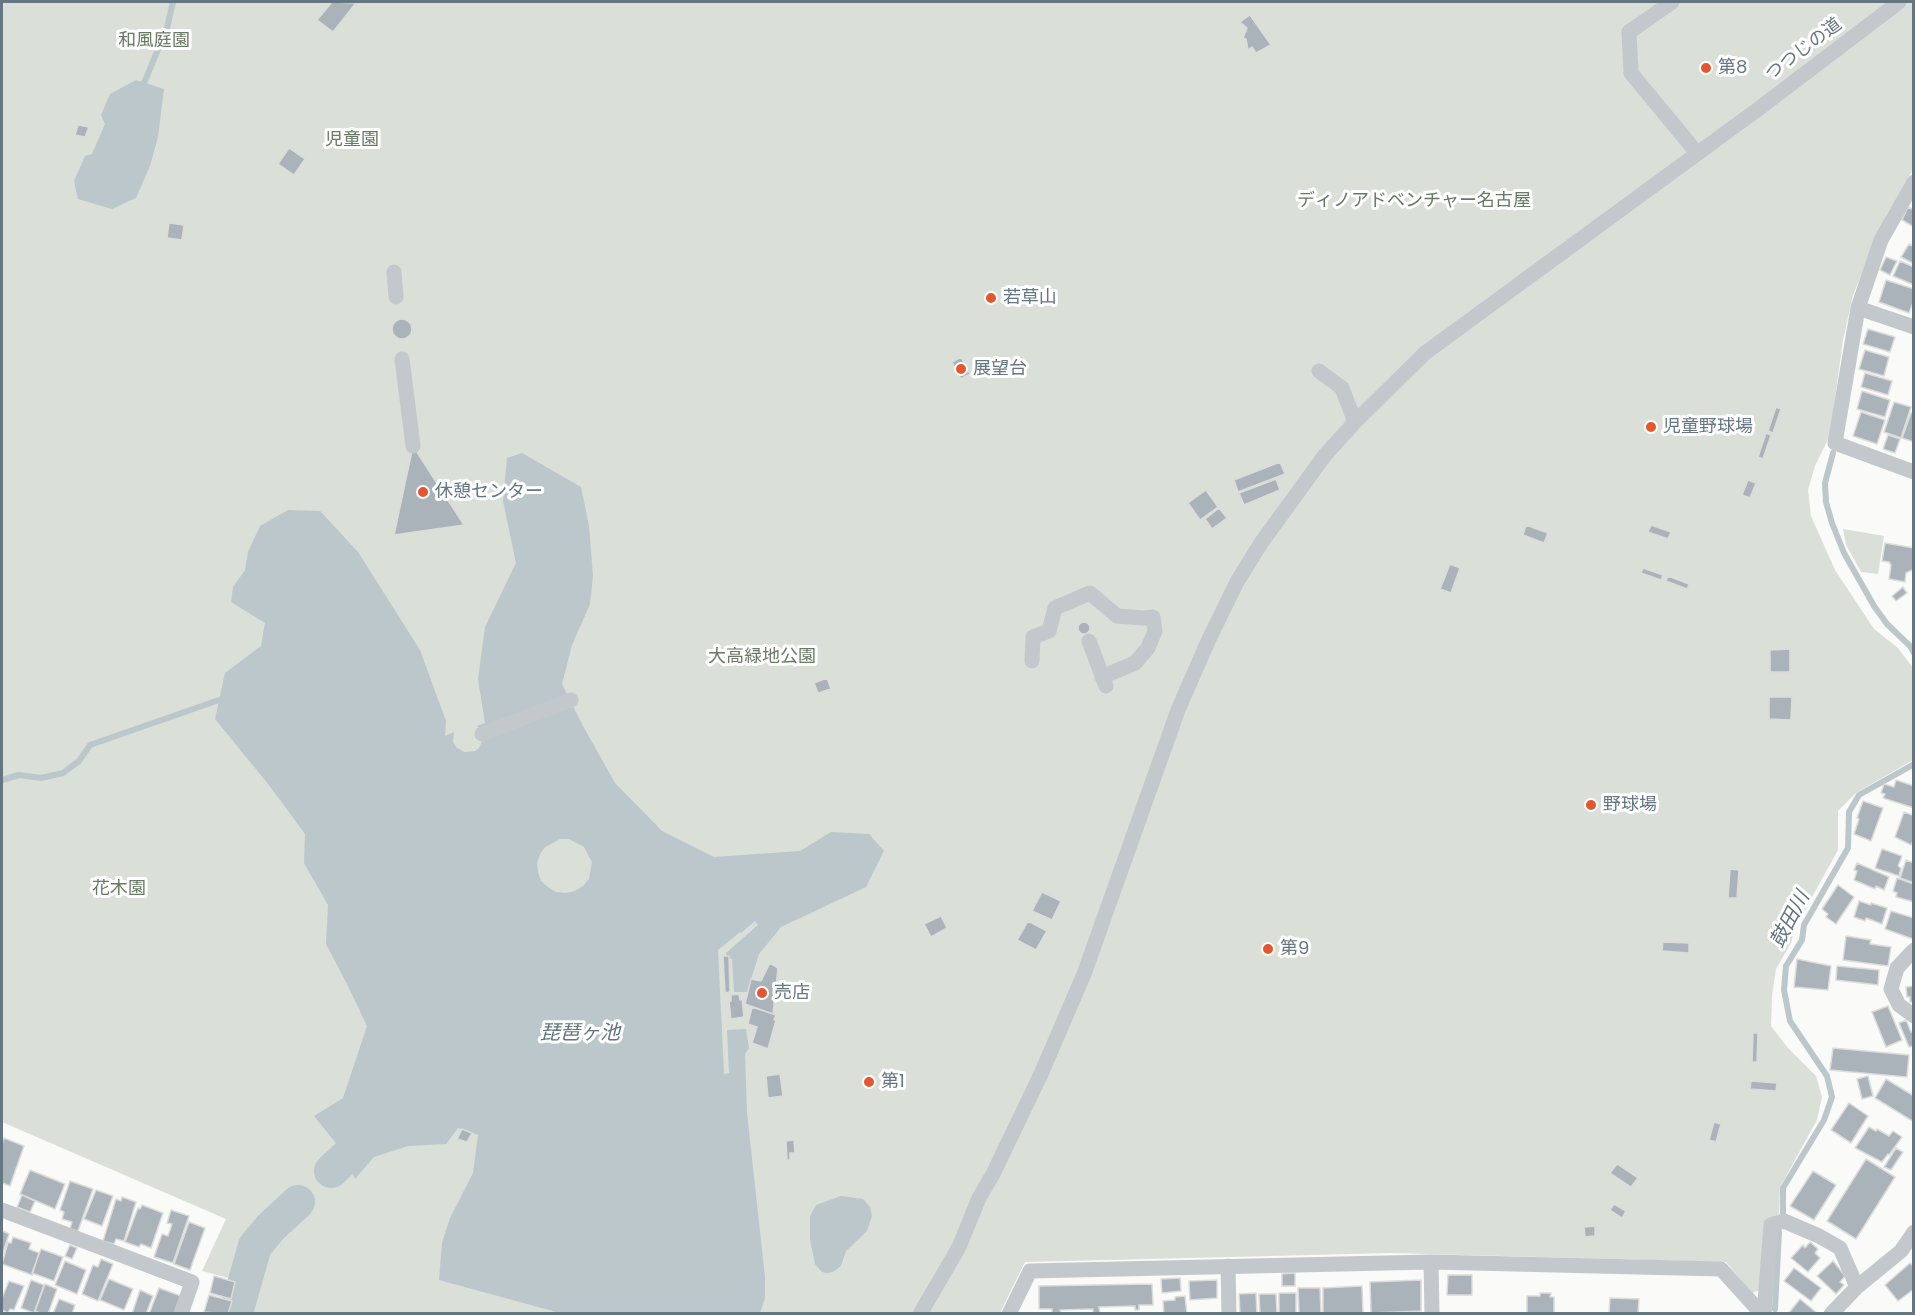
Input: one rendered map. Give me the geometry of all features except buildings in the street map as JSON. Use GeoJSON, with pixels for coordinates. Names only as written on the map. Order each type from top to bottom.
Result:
{"type":"FeatureCollection","features":[{"type":"Feature","properties":{"kind":"street"},"geometry":{"type":"LineString","coordinates":[[1672,2],[1629,32],[1631,73],[1697,153]]}},
{"type":"Feature","properties":{"kind":"street","name":"つつじの道"},"geometry":{"type":"LineString","coordinates":[[920,1314],[959,1247],[965,1223],[993,1174],[1041,1074],[1084,974],[1178,710],[1209,639],[1237,582],[1261,543],[1325,455],[1425,353],[1761,107],[1899,2]]}},
{"type":"Feature","properties":{"kind":"street"},"geometry":{"type":"LineString","coordinates":[[1914,182],[1881,240],[1858,308],[1835,443],[1914,471]]}},
{"type":"Feature","properties":{"kind":"street"},"geometry":{"type":"LineString","coordinates":[[394,272],[396,297]]}},
{"type":"Feature","properties":{"kind":"street"},"geometry":{"type":"LineString","coordinates":[[1858,308],[1914,327]]}},
{"type":"Feature","properties":{"kind":"street"},"geometry":{"type":"LineString","coordinates":[[402,359],[413,446]]}},
{"type":"Feature","properties":{"kind":"street"},"geometry":{"type":"LineString","coordinates":[[1319,371],[1342,388],[1355,422]]}},
{"type":"Feature","properties":{"kind":"street"},"geometry":{"type":"LineString","coordinates":[[1032,661],[1034,637],[1049,631],[1055,608],[1090,593],[1117,616],[1153,617],[1155,631],[1148,648],[1135,663],[1104,681],[1089,641]]}},
{"type":"Feature","properties":{"kind":"street"},"geometry":{"type":"LineString","coordinates":[[482,734],[571,700]]}},
{"type":"Feature","properties":{"kind":"street"},"geometry":{"type":"LineString","coordinates":[[1914,950],[1897,968],[1891,989],[1899,1005],[1914,1016]]}},
{"type":"Feature","properties":{"kind":"street"},"geometry":{"type":"LineString","coordinates":[[2,1210],[192,1282],[181,1314]]}},
{"type":"Feature","properties":{"kind":"street"},"geometry":{"type":"LineString","coordinates":[[1763,1314],[1771,1225],[1784,1221],[1840,1248],[1857,1287]]}},
{"type":"Feature","properties":{"kind":"street"},"geometry":{"type":"LineString","coordinates":[[1831,1314],[1857,1287],[1901,1251],[1914,1233]]}},
{"type":"Feature","properties":{"kind":"street"},"geometry":{"type":"LineString","coordinates":[[1009,1314],[1030,1271],[1431,1262],[1721,1269],[1763,1314]]}},
{"type":"Feature","properties":{"kind":"street"},"geometry":{"type":"LineString","coordinates":[[1431,1262],[1432,1314]]}},
{"type":"Feature","properties":{"kind":"street"},"geometry":{"type":"LineString","coordinates":[[1228,1266],[1229,1314]]}},
{"type":"Feature","properties":{"kind":"green space","name":"大高緑地公園"},"geometry":{"type":"Polygon","coordinates":[[[2,2],[1913,2],[1913,169],[1886,216],[1853,295],[1843,340],[1830,435],[1815,466],[1808,490],[1811,516],[1835,570],[1874,629],[1898,648],[1913,668],[1913,760],[1856,793],[1838,811],[1838,850],[1795,928],[1791,943],[1776,969],[1771,1026],[1788,1048],[1816,1076],[1822,1097],[1817,1120],[1780,1187],[1779,1215],[1762,1289],[1752,1293],[1726,1262],[1391,1253],[1025,1262],[1000,1313],[230,1313],[240,1281],[202,1271],[226,1219],[2,1122],[2,2]]]}},
{"type":"Feature","properties":{"kind":"green space"},"geometry":{"type":"Polygon","coordinates":[[[1843,529],[1884,536],[1878,574],[1861,572],[1846,545],[1843,529]]]}},
{"type":"Feature","properties":{"kind":"water"},"geometry":{"type":"Polygon","coordinates":[[[136,80],[164,89],[158,137],[150,166],[136,198],[112,209],[78,199],[74,181],[85,156],[92,154],[105,124],[101,115],[110,94],[136,80]]]}},
{"type":"Feature","properties":{"kind":"water","name":"琵琶ヶ池"},"geometry":{"type":"Polygon","coordinates":[[[522,453],[581,487],[589,526],[593,576],[590,604],[572,645],[562,684],[615,783],[662,831],[714,857],[800,851],[831,832],[869,834],[884,851],[866,887],[781,927],[759,954],[747,992],[734,992],[732,959],[727,958],[726,953],[758,925],[755,921],[718,950],[724,1074],[729,1073],[727,1030],[746,1029],[749,1048],[745,1054],[747,1113],[765,1277],[765,1298],[760,1313],[560,1313],[439,1280],[442,1243],[450,1218],[473,1173],[478,1135],[458,1128],[446,1144],[408,1146],[374,1157],[355,1179],[344,1153],[314,1116],[343,1098],[367,1026],[326,944],[328,905],[304,863],[305,834],[269,785],[215,719],[225,673],[261,646],[265,623],[231,602],[233,587],[245,570],[248,552],[260,526],[288,510],[320,511],[358,552],[420,650],[446,721],[445,736],[454,732],[453,742],[456,747],[464,752],[475,751],[483,739],[481,730],[477,726],[485,723],[478,679],[485,627],[516,563],[503,501],[507,458],[522,453]],[[560,839],[545,847],[537,863],[541,881],[556,892],[575,891],[589,879],[592,862],[584,847],[569,839],[560,839]]]}},
{"type":"Feature","properties":{"kind":"water"},"geometry":{"type":"Polygon","coordinates":[[[841,1196],[863,1199],[870,1207],[872,1216],[867,1231],[846,1251],[841,1266],[833,1272],[822,1272],[815,1264],[810,1240],[810,1216],[816,1205],[841,1196]]]}},
{"type":"Feature","properties":{"kind":"waterway"},"geometry":{"type":"LineString","coordinates":[[144,83],[167,28],[173,2]]}},
{"type":"Feature","properties":{"kind":"waterway","name":"鼓田川"},"geometry":{"type":"LineString","coordinates":[[1833,453],[1825,483],[1826,502],[1844,553],[1874,606],[1914,653]]}},
{"type":"Feature","properties":{"kind":"waterway"},"geometry":{"type":"LineString","coordinates":[[2,780],[19,775],[41,778],[63,773],[79,761],[90,745],[219,700]]}},
{"type":"Feature","properties":{"kind":"waterway","name":"鼓田川"},"geometry":{"type":"LineString","coordinates":[[1783,1214],[1783,1188],[1824,1120],[1832,1097],[1827,1076],[1790,1021],[1784,990],[1786,966],[1802,940],[1804,925],[1848,848],[1849,812],[1859,795],[1914,764]]}},
{"type":"Feature","properties":{"kind":"waterway"},"geometry":{"type":"LineString","coordinates":[[331,1171],[346,1157]]}},
{"type":"Feature","properties":{"kind":"waterway"},"geometry":{"type":"LineString","coordinates":[[237,1309],[255,1246],[271,1227],[298,1202]]}},
{"type":"Feature","properties":{"kind":"waterway","name":"鼓田川"},"geometry":{"type":"LineString","coordinates":[[1775,1309],[1779,1232]]}},
{"type":"Feature","properties":{"kind":"place","name":"第8"},"geometry":{"type":"Point","coordinates":[1706,68]}},
{"type":"Feature","properties":{"kind":"place","name":"若草山"},"geometry":{"type":"Point","coordinates":[991,298]}},
{"type":"Feature","properties":{"kind":"place","name":"展望台"},"geometry":{"type":"Point","coordinates":[961,369]}},
{"type":"Feature","properties":{"kind":"place","name":"児童野球場"},"geometry":{"type":"Point","coordinates":[1651,427]}},
{"type":"Feature","properties":{"kind":"place","name":"休憩センター"},"geometry":{"type":"Point","coordinates":[423,492]}},
{"type":"Feature","properties":{"kind":"place","name":"野球場"},"geometry":{"type":"Point","coordinates":[1591,805]}},
{"type":"Feature","properties":{"kind":"place","name":"第9"},"geometry":{"type":"Point","coordinates":[1268,949]}},
{"type":"Feature","properties":{"kind":"place","name":"売店"},"geometry":{"type":"Point","coordinates":[762,993]}},
{"type":"Feature","properties":{"kind":"place","name":"第1"},"geometry":{"type":"Point","coordinates":[869,1082]}},
{"type":"Feature","properties":{"kind":"park label","name":"和風庭園"},"geometry":{"type":"Point","coordinates":[154,41]}},
{"type":"Feature","properties":{"kind":"park label","name":"児童園"},"geometry":{"type":"Point","coordinates":[352,140]}},
{"type":"Feature","properties":{"kind":"park label","name":"ディノアドベンチャー名古屋"},"geometry":{"type":"Point","coordinates":[1414,201]}},
{"type":"Feature","properties":{"kind":"park label","name":"花木園"},"geometry":{"type":"Point","coordinates":[119,889]}}]}
